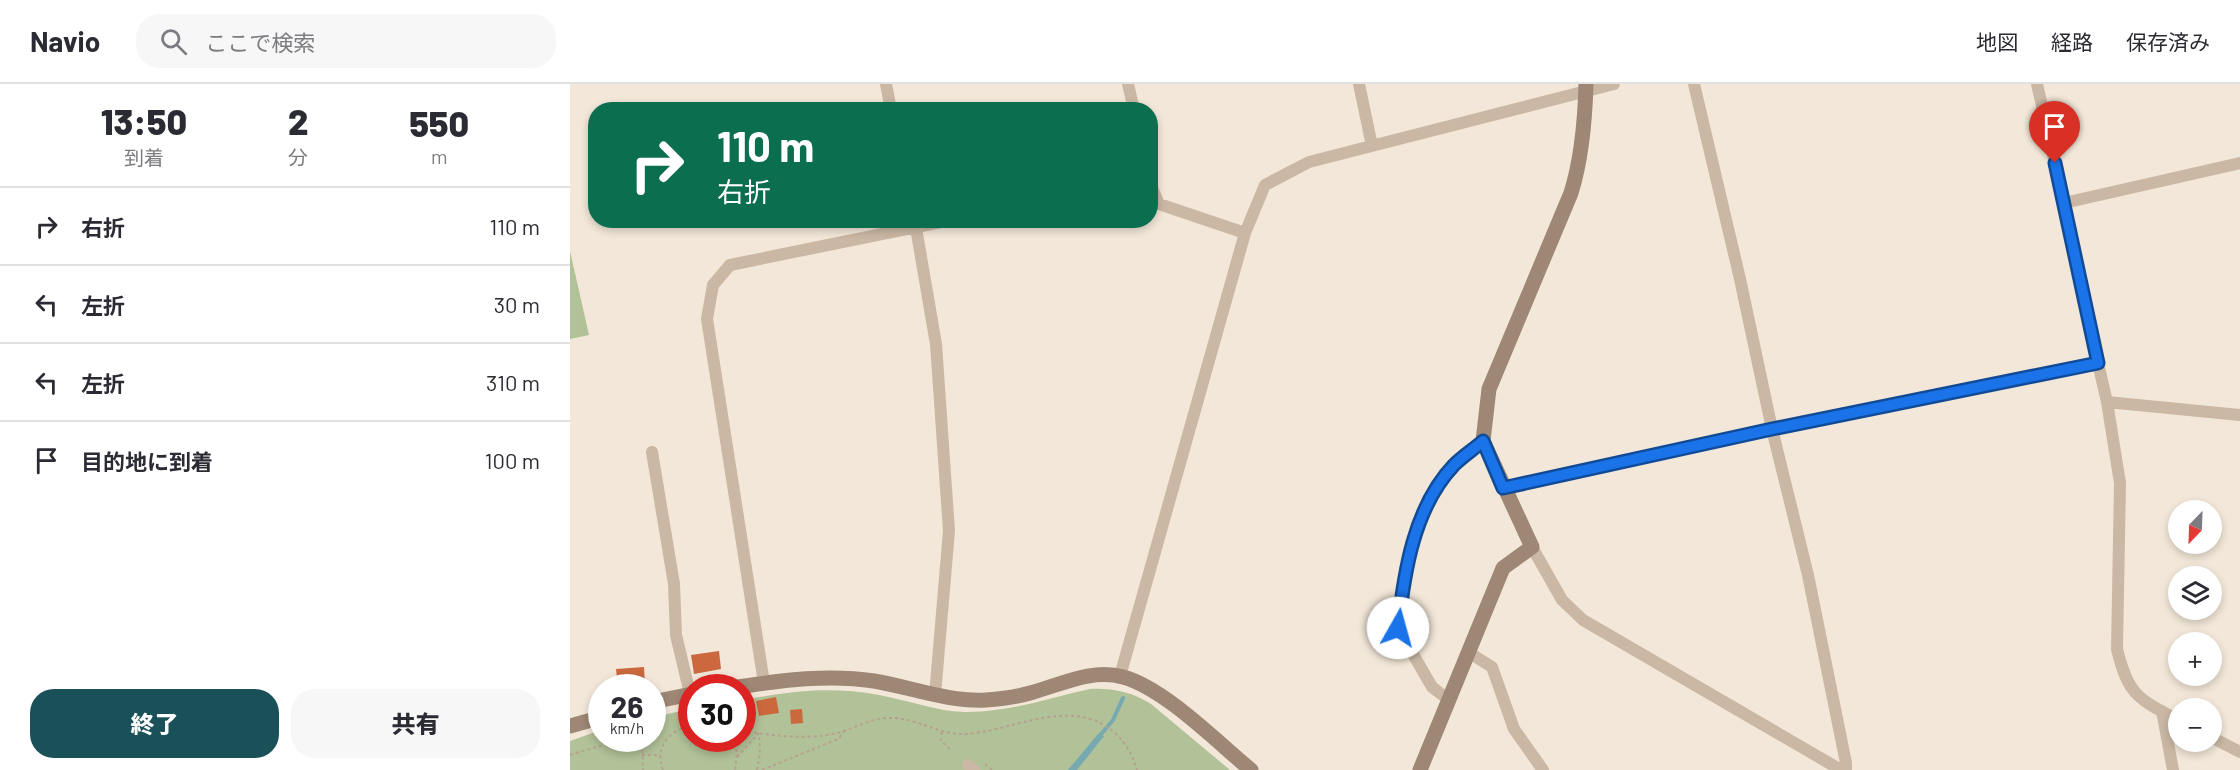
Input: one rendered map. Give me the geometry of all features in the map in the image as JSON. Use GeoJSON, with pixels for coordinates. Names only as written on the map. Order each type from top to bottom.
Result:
{"type":"FeatureCollection","features":[{"type":"Feature","properties":{"kind":"street"},"geometry":{"type":"LineString","coordinates":[[886,84],[889,102]]}},
{"type":"Feature","properties":{"kind":"street"},"geometry":{"type":"LineString","coordinates":[[1128,84],[1132,102]]}},
{"type":"Feature","properties":{"kind":"street"},"geometry":{"type":"LineString","coordinates":[[1359,84],[1372,146]]}},
{"type":"Feature","properties":{"kind":"street"},"geometry":{"type":"LineString","coordinates":[[1120,676],[1245,233],[1265,185],[1309,162],[1586,87],[1614,84]]}},
{"type":"Feature","properties":{"kind":"street"},"geometry":{"type":"LineString","coordinates":[[1694,84],[1740,279],[1772,429],[1819,622],[1846,770]]}},
{"type":"Feature","properties":{"kind":"street"},"geometry":{"type":"LineString","coordinates":[[2037,84],[2107,402],[2120,483],[2117,649],[2123,674],[2136,695],[2168,714]]}},
{"type":"Feature","properties":{"kind":"street"},"geometry":{"type":"LineString","coordinates":[[1586,87],[1578,171],[1489,389],[1483,441],[1532,547],[1562,600],[1582,620],[1841,770]]}},
{"type":"Feature","properties":{"kind":"street"},"geometry":{"type":"LineString","coordinates":[[2064,203],[2240,163]]}},
{"type":"Feature","properties":{"kind":"street"},"geometry":{"type":"LineString","coordinates":[[1158,202],[1159,204],[1245,233]]}},
{"type":"Feature","properties":{"kind":"street"},"geometry":{"type":"LineString","coordinates":[[764,683],[707,319],[713,285],[730,265],[898,228]]}},
{"type":"Feature","properties":{"kind":"street"},"geometry":{"type":"LineString","coordinates":[[917,228],[936,344],[949,531],[935,694]]}},
{"type":"Feature","properties":{"kind":"street"},"geometry":{"type":"LineString","coordinates":[[1503,488],[1772,429],[2098,363]]}},
{"type":"Feature","properties":{"kind":"street"},"geometry":{"type":"LineString","coordinates":[[2107,402],[2240,415]]}},
{"type":"Feature","properties":{"kind":"street"},"geometry":{"type":"LineString","coordinates":[[1449,700],[1432,687],[1398,628],[1403,586],[1417,529],[1431,496],[1454,465],[1483,441]]}},
{"type":"Feature","properties":{"kind":"street"},"geometry":{"type":"LineString","coordinates":[[652,452],[674,584],[676,636],[686,674]]}},
{"type":"Feature","properties":{"kind":"street"},"geometry":{"type":"LineString","coordinates":[[1420,770],[1503,568],[1532,547]]}},
{"type":"Feature","properties":{"kind":"street"},"geometry":{"type":"LineString","coordinates":[[1468,652],[1492,667],[1514,729],[1543,770]]}},
{"type":"Feature","properties":{"kind":"street"},"geometry":{"type":"LineString","coordinates":[[756,684],[836,678],[872,681],[962,699],[1001,699],[1087,676],[1105,674],[1120,676],[1160,694],[1251,770]]}},
{"type":"Feature","properties":{"kind":"street"},"geometry":{"type":"LineString","coordinates":[[2162,711],[2173,770]]}},
{"type":"Feature","properties":{"kind":"street"},"geometry":{"type":"LineString","coordinates":[[570,726],[588,721]]}},
{"type":"Feature","properties":{"kind":"street"},"geometry":{"type":"LineString","coordinates":[[2222,743],[2240,752]]}},
{"type":"Feature","properties":{"kind":"path"},"geometry":{"type":"LineString","coordinates":[[756,733],[795,737],[820,736],[844,732],[879,718],[887,718],[915,721],[942,731],[973,733],[1048,717],[1084,717],[1100,723],[1118,736],[1129,750],[1137,770]]}},
{"type":"Feature","properties":{"kind":"path"},"geometry":{"type":"LineString","coordinates":[[663,770],[660,755],[662,746],[670,735],[678,730]]}},
{"type":"Feature","properties":{"kind":"path"},"geometry":{"type":"LineString","coordinates":[[942,731],[941,741],[952,751]]}},
{"type":"Feature","properties":{"kind":"path"},"geometry":{"type":"LineString","coordinates":[[762,770],[838,739],[844,732]]}},
{"type":"Feature","properties":{"kind":"path"},"geometry":{"type":"LineString","coordinates":[[737,757],[759,733]]}},
{"type":"Feature","properties":{"kind":"path"},"geometry":{"type":"LineString","coordinates":[[757,770],[760,753],[759,733]]}},
{"type":"Feature","properties":{"kind":"path"},"geometry":{"type":"LineString","coordinates":[[570,755],[603,745],[642,740],[643,770]]}},
{"type":"Feature","properties":{"kind":"path"},"geometry":{"type":"LineString","coordinates":[[735,770],[736,752]]}},
{"type":"Feature","properties":{"kind":"path"},"geometry":{"type":"LineString","coordinates":[[641,755],[660,755]]}},
{"type":"Feature","properties":{"kind":"green space"},"geometry":{"type":"Polygon","coordinates":[[[570,251],[589,335],[570,339],[570,251]]]}},
{"type":"Feature","properties":{"kind":"green space"},"geometry":{"type":"Polygon","coordinates":[[[1090,689],[1106,689],[1137,696],[1151,704],[1230,770],[570,770],[570,741],[588,735],[588,752],[666,752],[666,714],[678,712],[678,752],[756,752],[756,698],[778,694],[827,690],[861,692],[943,710],[980,712],[1012,708],[1090,689]]]}},
{"type":"Feature","properties":{"kind":"water"},"geometry":{"type":"Polygon","coordinates":[[[1098,734],[1104,736],[1077,770],[1068,770],[1098,734]]]}},
{"type":"Feature","properties":{"kind":"building"},"geometry":{"type":"Polygon","coordinates":[[[719,651],[721,669],[694,674],[691,655],[719,651]]]}},
{"type":"Feature","properties":{"kind":"building"},"geometry":{"type":"Polygon","coordinates":[[[644,667],[644,674],[617,674],[616,669],[644,667]]]}},
{"type":"Feature","properties":{"kind":"building"},"geometry":{"type":"Polygon","coordinates":[[[776,697],[779,713],[759,716],[756,701],[776,697]]]}},
{"type":"Feature","properties":{"kind":"building"},"geometry":{"type":"Polygon","coordinates":[[[802,709],[803,723],[791,724],[790,710],[802,709]]]}},
{"type":"Feature","properties":{"kind":"waterway"},"geometry":{"type":"LineString","coordinates":[[1097,739],[1113,720],[1123,698]]}},
{"type":"Feature","properties":{"kind":"route"},"geometry":{"type":"LineString","coordinates":[[1398,628],[1403,586],[1417,529],[1431,496],[1454,465],[1483,441],[1503,488],[1772,429],[2098,363],[2055,163]]}}]}
